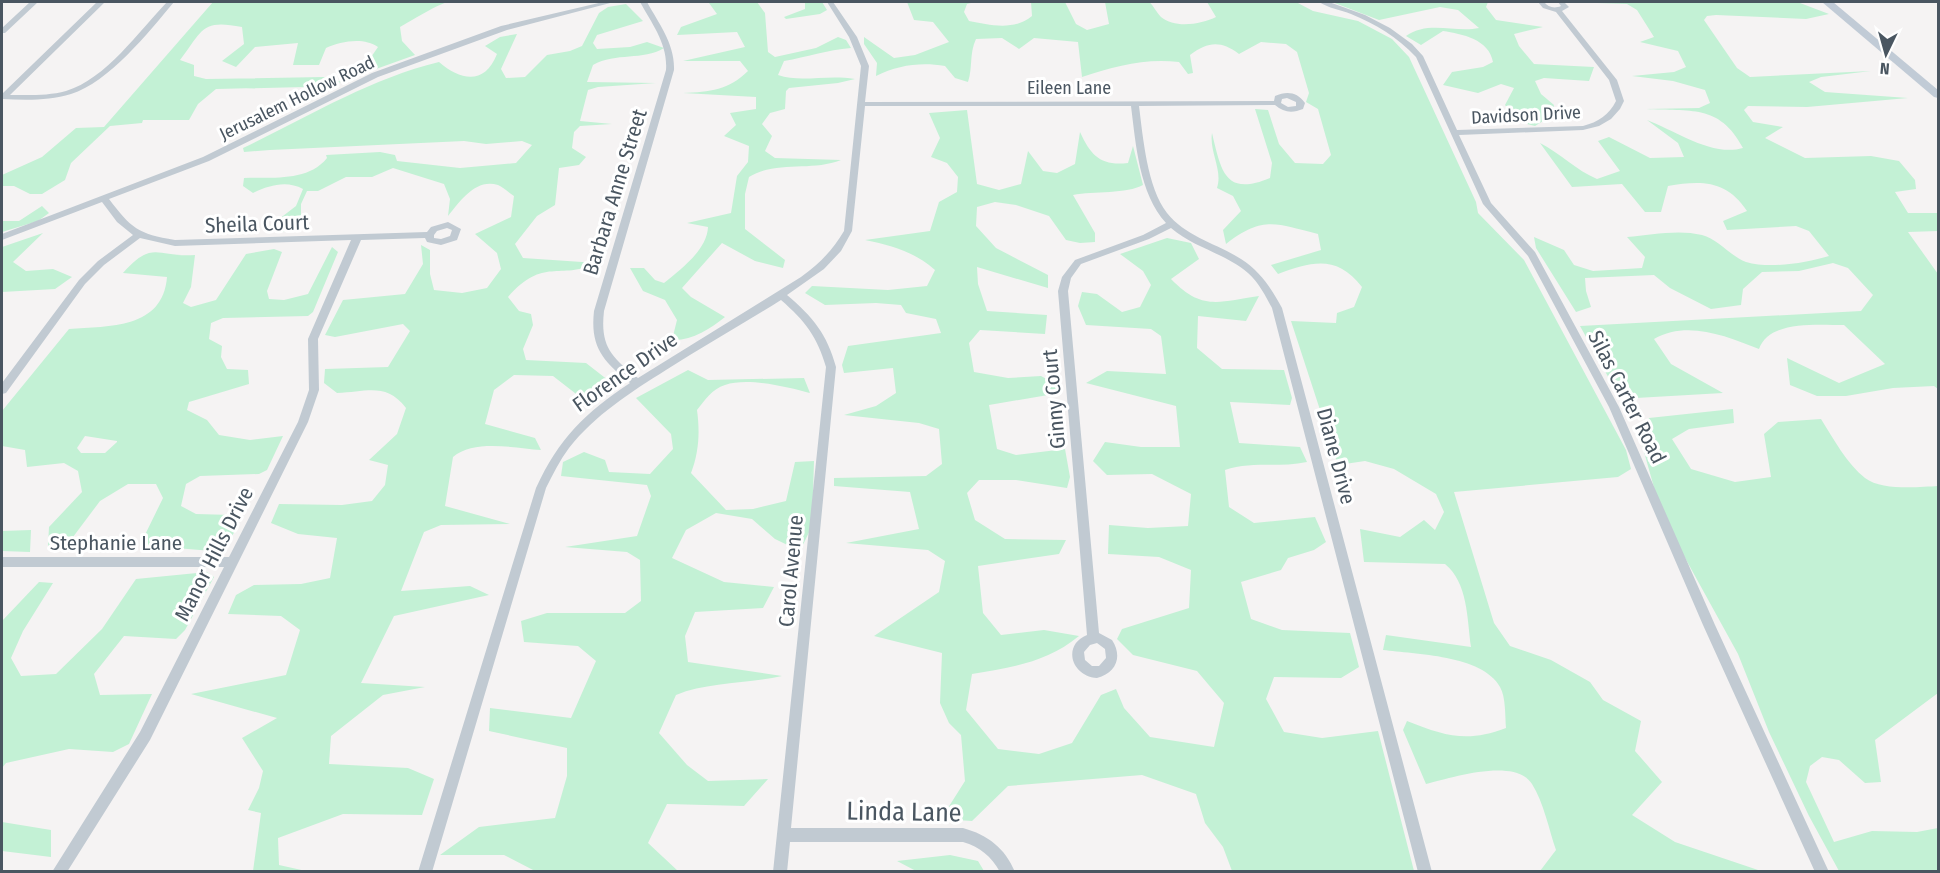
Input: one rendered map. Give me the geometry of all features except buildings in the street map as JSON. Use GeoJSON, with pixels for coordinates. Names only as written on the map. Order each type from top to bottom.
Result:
{"type":"FeatureCollection","features":[{"type":"Feature","properties":{"kind":"main road"},"geometry":{"type":"LineString","coordinates":[[1827,2],[1938,95]]}},
{"type":"Feature","properties":{"kind":"street"},"geometry":{"type":"LineString","coordinates":[[2,31],[34,2]]}},
{"type":"Feature","properties":{"kind":"street"},"geometry":{"type":"LineString","coordinates":[[2,97],[101,2]]}},
{"type":"Feature","properties":{"kind":"street"},"geometry":{"type":"LineString","coordinates":[[2,97],[75,94],[104,71],[170,2]]}},
{"type":"Feature","properties":{"kind":"street","name":"Jerusalem Hollow Road"},"geometry":{"type":"LineString","coordinates":[[2,237],[223,151],[365,78],[504,28],[606,2]]}},
{"type":"Feature","properties":{"kind":"street","name":"Barbara Anne Street"},"geometry":{"type":"LineString","coordinates":[[638,383],[609,359],[597,333],[599,311],[670,70],[668,47],[644,2]]}},
{"type":"Feature","properties":{"kind":"street","name":"Florence Drive"},"geometry":{"type":"LineString","coordinates":[[425,872],[547,473],[578,429],[611,400],[780,294],[831,257],[848,231],[861,104],[863,60],[830,2]]}},
{"type":"Feature","properties":{"kind":"street","name":"Silas Carter Road"},"geometry":{"type":"LineString","coordinates":[[1323,2],[1372,20],[1406,42],[1423,64],[1486,204],[1532,254],[1614,407],[1709,625],[1822,872]]}},
{"type":"Feature","properties":{"kind":"street","name":"Davidson Drive"},"geometry":{"type":"LineString","coordinates":[[1454,133],[1576,129],[1592,126],[1611,115],[1620,101],[1615,83],[1560,6],[1546,8],[1541,2]]}},
{"type":"Feature","properties":{"kind":"street","name":"Eileen Lane"},"geometry":{"type":"LineString","coordinates":[[861,104],[1277,102]]}},
{"type":"Feature","properties":{"kind":"street","name":"Diane Drive"},"geometry":{"type":"LineString","coordinates":[[1135,103],[1150,184],[1162,214],[1172,224],[1250,269],[1267,287],[1277,308],[1425,872]]}},
{"type":"Feature","properties":{"kind":"street"},"geometry":{"type":"LineString","coordinates":[[2,390],[82,282],[101,262],[137,236],[126,228],[104,199]]}},
{"type":"Feature","properties":{"kind":"street","name":"Ginny Court"},"geometry":{"type":"LineString","coordinates":[[1093,639],[1063,291],[1067,277],[1078,261],[1146,237],[1172,224]]}},
{"type":"Feature","properties":{"kind":"street","name":"Sheila Court"},"geometry":{"type":"LineString","coordinates":[[137,236],[175,243],[198,244],[429,235]]}},
{"type":"Feature","properties":{"kind":"street","name":"Manor Hills Drive"},"geometry":{"type":"LineString","coordinates":[[59,872],[135,754],[311,404],[314,390],[313,339],[357,237]]}},
{"type":"Feature","properties":{"kind":"street","name":"Carol Avenue"},"geometry":{"type":"LineString","coordinates":[[780,294],[812,321],[824,343],[831,367],[780,872]]}},
{"type":"Feature","properties":{"kind":"street","name":"Stephanie Lane"},"geometry":{"type":"LineString","coordinates":[[2,562],[231,562]]}},
{"type":"Feature","properties":{"kind":"street","name":"Linda Lane"},"geometry":{"type":"LineString","coordinates":[[784,835],[963,835],[987,844],[1002,859],[1008,872]]}},
{"type":"Feature","properties":{"kind":"green space"},"geometry":{"type":"Polygon","coordinates":[[[213,2],[449,2],[400,27],[402,41],[415,55],[376,69],[367,63],[378,47],[359,41],[338,43],[326,48],[319,65],[293,65],[298,43],[255,47],[236,67],[222,61],[244,44],[242,27],[210,26],[199,34],[180,60],[194,65],[194,76],[206,79],[324,77],[342,82],[305,87],[216,89],[198,104],[189,120],[143,120],[142,123],[110,126],[71,163],[65,180],[42,194],[30,194],[14,186],[2,186],[2,175],[42,157],[76,128],[104,127],[213,2]]]}},
{"type":"Feature","properties":{"kind":"green space"},"geometry":{"type":"Polygon","coordinates":[[[703,2],[757,2],[765,13],[768,52],[775,57],[816,48],[838,37],[846,40],[851,48],[784,61],[778,75],[796,78],[855,79],[789,88],[786,91],[785,109],[770,113],[762,124],[772,136],[765,151],[775,158],[841,160],[818,165],[771,169],[749,177],[745,194],[745,229],[785,260],[783,268],[755,261],[722,243],[682,288],[691,297],[725,317],[694,336],[672,340],[677,320],[665,300],[643,291],[630,268],[644,268],[655,280],[664,283],[692,258],[707,235],[708,227],[687,223],[731,213],[737,176],[748,162],[749,146],[724,136],[736,125],[730,113],[756,109],[756,97],[683,93],[718,89],[734,82],[748,71],[740,61],[683,61],[745,47],[737,32],[677,35],[681,27],[717,14],[709,3],[703,2]]]}},
{"type":"Feature","properties":{"kind":"green space"},"geometry":{"type":"Polygon","coordinates":[[[805,2],[822,2],[827,10],[820,14],[786,19],[784,17],[805,9],[805,2]]]}},
{"type":"Feature","properties":{"kind":"green space"},"geometry":{"type":"Polygon","coordinates":[[[907,2],[975,2],[967,4],[964,12],[969,21],[1002,26],[1018,24],[1032,16],[1031,2],[1065,2],[1076,24],[1087,30],[1109,24],[1105,2],[1149,2],[1167,21],[1188,24],[1216,17],[1207,2],[1296,2],[1313,11],[1358,21],[1392,39],[1409,57],[1476,202],[1478,213],[1524,260],[1626,450],[1631,469],[1618,477],[1454,492],[1494,623],[1510,646],[1551,660],[1590,682],[1603,700],[1641,721],[1635,751],[1662,782],[1632,815],[1675,842],[1761,871],[1540,871],[1556,850],[1540,800],[1532,784],[1524,776],[1512,772],[1482,772],[1426,784],[1403,730],[1407,721],[1433,731],[1456,736],[1492,733],[1506,728],[1504,701],[1500,687],[1491,676],[1479,668],[1447,658],[1383,650],[1386,635],[1471,647],[1462,591],[1453,572],[1445,564],[1364,562],[1360,529],[1400,537],[1424,520],[1435,530],[1444,512],[1436,494],[1394,469],[1365,461],[1338,465],[1291,321],[1336,323],[1337,313],[1354,307],[1362,287],[1353,277],[1334,265],[1313,264],[1278,274],[1271,265],[1321,250],[1318,234],[1270,224],[1250,229],[1226,244],[1223,230],[1241,211],[1233,196],[1217,188],[1218,174],[1212,147],[1212,133],[1222,169],[1234,182],[1243,184],[1270,178],[1272,163],[1255,109],[1268,110],[1279,144],[1295,163],[1323,164],[1331,155],[1318,109],[1306,102],[1309,93],[1297,52],[1286,44],[1261,42],[1239,54],[1226,46],[1214,44],[1203,47],[1190,55],[1193,73],[1188,74],[1179,62],[1154,61],[1118,66],[1082,77],[1078,42],[1034,38],[1019,49],[1002,38],[976,39],[972,50],[968,82],[955,78],[945,66],[936,65],[901,67],[876,76],[877,63],[864,44],[864,37],[894,58],[915,55],[949,42],[933,22],[914,20],[907,2]]]}},
{"type":"Feature","properties":{"kind":"green space"},"geometry":{"type":"Polygon","coordinates":[[[1332,2],[1488,2],[1486,7],[1496,20],[1543,27],[1514,34],[1519,46],[1534,64],[1594,67],[1589,81],[1544,78],[1535,81],[1541,94],[1554,105],[1551,116],[1535,126],[1519,122],[1505,105],[1514,88],[1501,84],[1478,93],[1443,85],[1452,72],[1483,67],[1493,62],[1486,48],[1480,43],[1466,36],[1443,31],[1421,45],[1406,36],[1414,31],[1432,28],[1479,28],[1458,10],[1440,7],[1379,20],[1332,2]]]}},
{"type":"Feature","properties":{"kind":"green space"},"geometry":{"type":"Polygon","coordinates":[[[1567,2],[1800,3],[1829,14],[1806,19],[1716,15],[1707,16],[1704,20],[1737,68],[1750,77],[1871,71],[1821,77],[1809,82],[1825,92],[1908,98],[1807,107],[1748,106],[1744,110],[1753,122],[1783,127],[1765,138],[1805,158],[1871,156],[1899,161],[1915,180],[1916,189],[1895,192],[1908,213],[1938,213],[1938,231],[1908,232],[1938,274],[1938,389],[1934,386],[1893,388],[1846,396],[1817,396],[1790,385],[1787,358],[1839,383],[1885,364],[1844,325],[1808,325],[1795,326],[1773,333],[1764,340],[1759,349],[1706,332],[1693,330],[1667,333],[1654,339],[1671,364],[1723,393],[1636,398],[1616,391],[1580,326],[1861,311],[1873,295],[1848,268],[1833,263],[1799,271],[1762,272],[1743,289],[1741,305],[1711,309],[1670,288],[1654,275],[1585,278],[1591,307],[1576,312],[1536,248],[1534,237],[1564,250],[1574,265],[1593,271],[1642,268],[1645,257],[1627,237],[1664,233],[1684,232],[1708,237],[1740,259],[1756,264],[1788,264],[1829,256],[1809,231],[1796,226],[1727,230],[1723,221],[1747,211],[1731,193],[1712,185],[1691,183],[1668,186],[1661,212],[1645,212],[1622,184],[1572,187],[1540,143],[1597,179],[1620,171],[1598,141],[1609,137],[1650,158],[1684,157],[1678,143],[1647,120],[1707,146],[1731,150],[1743,148],[1724,123],[1713,117],[1690,111],[1646,109],[1699,108],[1710,103],[1705,90],[1673,81],[1632,76],[1674,72],[1686,67],[1678,51],[1640,42],[1654,37],[1637,10],[1627,4],[1567,2]]]}},
{"type":"Feature","properties":{"kind":"green space"},"geometry":{"type":"Polygon","coordinates":[[[626,4],[643,21],[597,35],[593,43],[597,49],[630,47],[647,42],[664,48],[647,54],[602,61],[593,65],[587,82],[656,83],[598,87],[588,90],[580,121],[612,124],[580,126],[574,132],[572,148],[586,157],[579,165],[559,168],[555,205],[537,216],[515,244],[523,258],[597,263],[584,268],[542,273],[532,277],[508,297],[519,311],[531,314],[533,325],[523,349],[526,360],[586,363],[613,384],[596,399],[580,397],[553,376],[514,375],[494,390],[485,424],[535,438],[541,450],[483,446],[462,451],[453,457],[445,506],[510,524],[441,525],[424,532],[401,591],[470,586],[489,595],[394,616],[361,683],[425,687],[383,695],[331,736],[329,764],[408,768],[434,779],[422,815],[343,814],[278,838],[279,865],[306,871],[253,871],[261,813],[248,810],[259,788],[263,771],[242,738],[277,718],[191,694],[286,675],[300,630],[281,616],[228,614],[236,595],[254,585],[301,584],[330,578],[337,538],[298,534],[271,523],[279,504],[342,505],[372,501],[385,485],[388,465],[369,460],[397,434],[406,408],[399,400],[383,392],[367,390],[337,393],[324,383],[325,369],[388,367],[410,331],[403,324],[335,337],[325,335],[343,300],[405,294],[423,264],[421,245],[430,250],[430,274],[434,290],[462,293],[487,288],[501,269],[497,253],[475,234],[511,217],[514,196],[498,185],[483,185],[469,192],[448,216],[450,199],[444,184],[393,168],[372,177],[346,177],[318,191],[307,191],[301,204],[301,220],[283,232],[270,226],[296,206],[303,189],[284,184],[253,193],[243,186],[244,178],[278,178],[300,175],[319,166],[327,158],[326,155],[380,152],[395,155],[397,161],[460,168],[516,163],[532,145],[522,141],[486,144],[464,141],[244,152],[243,148],[339,100],[413,69],[439,62],[464,76],[479,75],[492,64],[497,54],[485,46],[500,37],[517,34],[501,69],[506,78],[525,77],[547,55],[570,51],[582,46],[599,13],[608,7],[626,4]]]}},
{"type":"Feature","properties":{"kind":"green space"},"geometry":{"type":"Polygon","coordinates":[[[967,110],[977,184],[999,190],[1021,184],[1028,151],[1043,171],[1057,173],[1075,164],[1080,132],[1088,147],[1098,158],[1111,163],[1128,163],[1133,146],[1143,185],[1128,190],[1073,195],[1095,233],[1095,242],[1080,243],[1066,240],[1049,216],[1016,205],[995,202],[977,207],[976,226],[996,248],[1048,275],[1048,288],[977,267],[978,284],[987,311],[1047,315],[1045,334],[980,330],[969,343],[974,372],[1008,378],[1041,376],[1059,386],[1054,394],[989,405],[997,449],[1016,455],[1065,449],[1070,477],[1067,488],[1016,480],[979,480],[967,493],[975,520],[1005,539],[1066,540],[1059,554],[978,566],[983,613],[1001,635],[1044,630],[1079,636],[1041,658],[1015,666],[972,674],[966,710],[998,749],[1039,754],[1072,743],[1101,695],[1116,689],[1124,708],[1150,737],[1214,747],[1224,703],[1197,671],[1133,655],[1117,639],[1122,629],[1189,608],[1191,570],[1159,557],[1108,554],[1109,525],[1148,528],[1188,526],[1191,494],[1152,474],[1107,475],[1093,461],[1105,442],[1141,447],[1180,447],[1176,406],[1086,383],[1107,371],[1166,374],[1161,336],[1151,329],[1086,325],[1078,306],[1082,292],[1097,294],[1122,312],[1140,307],[1151,285],[1143,271],[1120,254],[1167,238],[1191,243],[1199,259],[1171,279],[1182,289],[1192,296],[1211,302],[1259,296],[1246,321],[1198,316],[1197,348],[1222,369],[1284,370],[1292,398],[1290,405],[1230,402],[1239,443],[1300,447],[1307,462],[1244,466],[1225,470],[1229,507],[1254,523],[1315,517],[1326,542],[1314,550],[1288,558],[1281,570],[1241,582],[1251,619],[1282,630],[1350,633],[1359,667],[1341,678],[1274,677],[1266,699],[1284,732],[1322,738],[1378,731],[1414,871],[1232,871],[1223,847],[1205,823],[1196,794],[1142,775],[1008,786],[972,821],[941,819],[965,781],[961,735],[949,723],[940,703],[942,653],[874,636],[939,592],[945,561],[928,550],[846,543],[919,529],[910,492],[834,486],[834,478],[926,476],[942,464],[939,429],[919,423],[844,415],[876,406],[896,393],[893,368],[844,373],[842,365],[848,346],[941,333],[936,319],[906,313],[901,305],[876,303],[825,305],[805,293],[812,286],[888,290],[927,286],[935,270],[919,258],[902,250],[865,240],[930,231],[939,202],[957,192],[958,177],[947,163],[931,157],[940,138],[929,113],[967,110]]]}},
{"type":"Feature","properties":{"kind":"green space"},"geometry":{"type":"Polygon","coordinates":[[[42,206],[49,213],[38,221],[2,232],[2,221],[19,221],[42,206]]]}},
{"type":"Feature","properties":{"kind":"green space"},"geometry":{"type":"Polygon","coordinates":[[[43,233],[13,262],[26,271],[53,269],[72,277],[55,289],[2,292],[2,247],[43,233]]]}},
{"type":"Feature","properties":{"kind":"green space"},"geometry":{"type":"Polygon","coordinates":[[[332,247],[338,252],[313,312],[308,316],[223,318],[211,323],[209,339],[222,346],[221,357],[227,369],[248,370],[249,384],[189,402],[187,410],[207,420],[219,435],[250,440],[283,436],[267,470],[259,474],[200,476],[186,484],[181,506],[196,514],[232,515],[239,526],[222,549],[212,551],[140,545],[163,498],[156,484],[128,484],[100,501],[67,545],[48,546],[49,527],[82,492],[78,471],[64,463],[27,467],[25,450],[2,446],[2,411],[69,329],[117,325],[145,316],[156,307],[163,294],[167,277],[123,273],[133,263],[142,256],[156,252],[195,255],[191,287],[183,303],[191,307],[216,300],[246,254],[274,249],[282,252],[267,291],[269,299],[284,300],[308,294],[332,247]],[[85,436],[77,448],[81,453],[105,453],[117,441],[85,436]]]}},
{"type":"Feature","properties":{"kind":"green space"},"geometry":{"type":"Polygon","coordinates":[[[688,370],[708,380],[804,378],[810,393],[756,382],[734,383],[716,389],[697,410],[698,442],[691,473],[726,510],[753,509],[786,501],[795,462],[814,461],[812,526],[800,551],[775,539],[752,519],[716,513],[686,530],[672,558],[724,582],[774,587],[763,608],[695,612],[685,636],[688,662],[782,676],[714,685],[676,695],[659,733],[687,765],[708,781],[768,779],[744,806],[667,804],[648,843],[678,871],[535,871],[504,855],[440,855],[479,827],[555,818],[567,776],[567,748],[489,731],[490,708],[571,718],[596,661],[578,646],[524,642],[521,621],[547,613],[625,613],[641,601],[640,560],[627,552],[565,547],[637,536],[651,496],[647,485],[561,476],[563,462],[584,452],[605,460],[609,472],[650,474],[673,449],[671,434],[636,398],[688,370]]]}},
{"type":"Feature","properties":{"kind":"green space"},"geometry":{"type":"Polygon","coordinates":[[[1733,409],[1734,423],[1689,429],[1672,439],[1691,469],[1735,482],[1771,477],[1764,434],[1778,422],[1821,419],[1846,458],[1865,478],[1891,487],[1938,486],[1938,693],[1875,740],[1881,782],[1865,783],[1839,760],[1822,757],[1810,766],[1806,782],[1834,842],[1872,831],[1917,832],[1938,828],[1938,871],[1839,871],[1809,816],[1769,732],[1738,654],[1662,516],[1639,434],[1649,418],[1733,409]]]}},
{"type":"Feature","properties":{"kind":"green space"},"geometry":{"type":"Polygon","coordinates":[[[31,530],[30,552],[2,551],[2,531],[31,530]]]}},
{"type":"Feature","properties":{"kind":"green space"},"geometry":{"type":"Polygon","coordinates":[[[207,572],[214,577],[185,630],[176,639],[124,636],[94,674],[100,695],[152,694],[129,744],[113,752],[69,749],[6,763],[2,768],[2,621],[39,582],[53,583],[23,631],[11,658],[21,676],[56,674],[102,629],[136,579],[207,572]]]}},
{"type":"Feature","properties":{"kind":"green space"},"geometry":{"type":"Polygon","coordinates":[[[2,822],[51,830],[51,857],[2,851],[2,822]]]}},
{"type":"Feature","properties":{"kind":"green space"},"geometry":{"type":"Polygon","coordinates":[[[950,855],[978,861],[984,871],[916,871],[897,861],[950,855]]]}}]}
